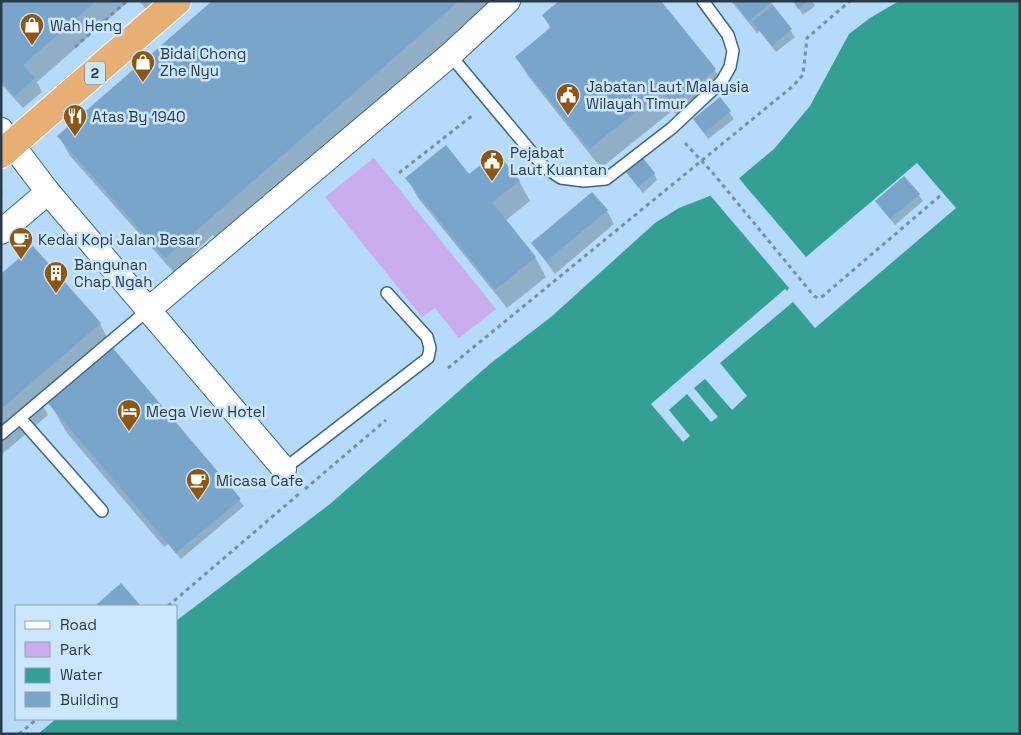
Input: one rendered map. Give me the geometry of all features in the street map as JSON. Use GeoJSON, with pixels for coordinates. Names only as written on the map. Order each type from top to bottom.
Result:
{"type":"FeatureCollection","features":[{"type":"Feature","properties":{"kind":"highway","name":"2"},"geometry":{"type":"LineString","coordinates":[[5,143],[177,1]]}},
{"type":"Feature","properties":{"kind":"street"},"geometry":{"type":"LineString","coordinates":[[148,310],[450,55],[508,1]]}},
{"type":"Feature","properties":{"kind":"street"},"geometry":{"type":"LineString","coordinates":[[5,143],[284,469]]}},
{"type":"Feature","properties":{"kind":"street"},"geometry":{"type":"LineString","coordinates":[[1,232],[48,192]]}},
{"type":"Feature","properties":{"kind":"lane"},"geometry":{"type":"LineString","coordinates":[[450,55],[544,167],[561,178],[576,180],[606,179],[672,128],[722,81],[730,67],[733,51],[728,35],[703,1]]}},
{"type":"Feature","properties":{"kind":"lane"},"geometry":{"type":"LineString","coordinates":[[284,469],[428,358],[430,348],[427,337],[386,293]]}},
{"type":"Feature","properties":{"kind":"lane"},"geometry":{"type":"LineString","coordinates":[[1,434],[148,310]]}},
{"type":"Feature","properties":{"kind":"lane"},"geometry":{"type":"LineString","coordinates":[[20,418],[102,511]]}},
{"type":"Feature","properties":{"kind":"path"},"geometry":{"type":"LineString","coordinates":[[444,371],[793,86],[803,75],[807,38],[850,1]]}},
{"type":"Feature","properties":{"kind":"path"},"geometry":{"type":"LineString","coordinates":[[399,173],[489,102]]}},
{"type":"Feature","properties":{"kind":"path"},"geometry":{"type":"LineString","coordinates":[[672,128],[814,296],[818,298],[823,296],[940,195]]}},
{"type":"Feature","properties":{"kind":"path"},"geometry":{"type":"LineString","coordinates":[[169,605],[392,416]]}},
{"type":"Feature","properties":{"kind":"path"},"geometry":{"type":"LineString","coordinates":[[19,734],[36,720]]}},
{"type":"Feature","properties":{"kind":"green space"},"geometry":{"type":"Polygon","coordinates":[[[374,158],[496,309],[459,338],[435,308],[422,317],[325,197],[374,158]]]}},
{"type":"Feature","properties":{"kind":"water"},"geometry":{"type":"Polygon","coordinates":[[[899,1],[1020,1],[1020,734],[38,734],[55,720],[178,720],[178,619],[330,504],[491,363],[551,317],[655,223],[679,208],[725,190],[774,149],[810,106],[849,34],[870,18],[899,1]]]}},
{"type":"Feature","properties":{"kind":"pier"},"geometry":{"type":"Polygon","coordinates":[[[917,163],[956,208],[815,328],[793,302],[720,363],[747,396],[732,410],[705,379],[694,388],[718,417],[711,422],[687,394],[669,410],[690,436],[683,442],[651,404],[785,289],[787,291],[789,288],[709,194],[724,187],[737,176],[806,257],[917,163]]]}},
{"type":"Feature","properties":{"kind":"building"},"geometry":{"type":"Polygon","coordinates":[[[1,1],[96,1],[23,65],[35,78],[15,96],[1,81],[1,1]]]}},
{"type":"Feature","properties":{"kind":"building"},"geometry":{"type":"Polygon","coordinates":[[[212,1],[459,1],[165,258],[57,136],[212,1]]]}},
{"type":"Feature","properties":{"kind":"building"},"geometry":{"type":"Polygon","coordinates":[[[559,1],[661,1],[716,69],[671,105],[661,92],[589,149],[515,57],[551,27],[542,15],[559,1]]]}},
{"type":"Feature","properties":{"kind":"building"},"geometry":{"type":"Polygon","coordinates":[[[733,1],[773,1],[749,21],[733,1]]]}},
{"type":"Feature","properties":{"kind":"building"},"geometry":{"type":"Polygon","coordinates":[[[793,1],[808,1],[798,9],[793,1]]]}},
{"type":"Feature","properties":{"kind":"building"},"geometry":{"type":"Polygon","coordinates":[[[773,5],[792,29],[772,46],[752,22],[773,5]]]}},
{"type":"Feature","properties":{"kind":"building"},"geometry":{"type":"Polygon","coordinates":[[[720,97],[731,111],[704,133],[693,119],[720,97]]]}},
{"type":"Feature","properties":{"kind":"building"},"geometry":{"type":"Polygon","coordinates":[[[446,145],[469,174],[497,152],[520,181],[492,202],[536,257],[495,290],[405,178],[446,145]]]}},
{"type":"Feature","properties":{"kind":"building"},"geometry":{"type":"Polygon","coordinates":[[[643,158],[655,173],[638,187],[626,172],[643,158]]]}},
{"type":"Feature","properties":{"kind":"building"},"geometry":{"type":"Polygon","coordinates":[[[904,176],[920,194],[890,219],[875,201],[904,176]]]}},
{"type":"Feature","properties":{"kind":"building"},"geometry":{"type":"Polygon","coordinates":[[[592,192],[608,210],[546,261],[531,243],[592,192]]]}},
{"type":"Feature","properties":{"kind":"building"},"geometry":{"type":"Polygon","coordinates":[[[33,246],[101,323],[1,409],[1,274],[33,246]]]}},
{"type":"Feature","properties":{"kind":"building","name":"Mega View Hotel"},"geometry":{"type":"Polygon","coordinates":[[[112,347],[241,499],[176,553],[47,402],[112,347]]]}},
{"type":"Feature","properties":{"kind":"building"},"geometry":{"type":"Polygon","coordinates":[[[121,583],[140,605],[96,605],[121,583]]]}},
{"type":"Feature","properties":{"kind":"place","name":"Wah Heng"},"geometry":{"type":"Point","coordinates":[32,46]}},
{"type":"Feature","properties":{"kind":"place","name":"Bidai Chong Zhe Nyu"},"geometry":{"type":"Point","coordinates":[143,83]}},
{"type":"Feature","properties":{"kind":"place","name":"Jabatan Laut Malaysia Wilayah Timur"},"geometry":{"type":"Point","coordinates":[568,116]}},
{"type":"Feature","properties":{"kind":"place","name":"Atas By 1940"},"geometry":{"type":"Point","coordinates":[75,137]}},
{"type":"Feature","properties":{"kind":"place","name":"Pejabat Laut Kuantan"},"geometry":{"type":"Point","coordinates":[492,182]}},
{"type":"Feature","properties":{"kind":"place","name":"Kedai Kopi Jalan Besar"},"geometry":{"type":"Point","coordinates":[21,260]}},
{"type":"Feature","properties":{"kind":"place","name":"Bangunan Chap Ngah"},"geometry":{"type":"Point","coordinates":[56,294]}},
{"type":"Feature","properties":{"kind":"place","name":"Mega View Hotel"},"geometry":{"type":"Point","coordinates":[129,432]}},
{"type":"Feature","properties":{"kind":"place","name":"Micasa Cafe"},"geometry":{"type":"Point","coordinates":[198,501]}}]}
